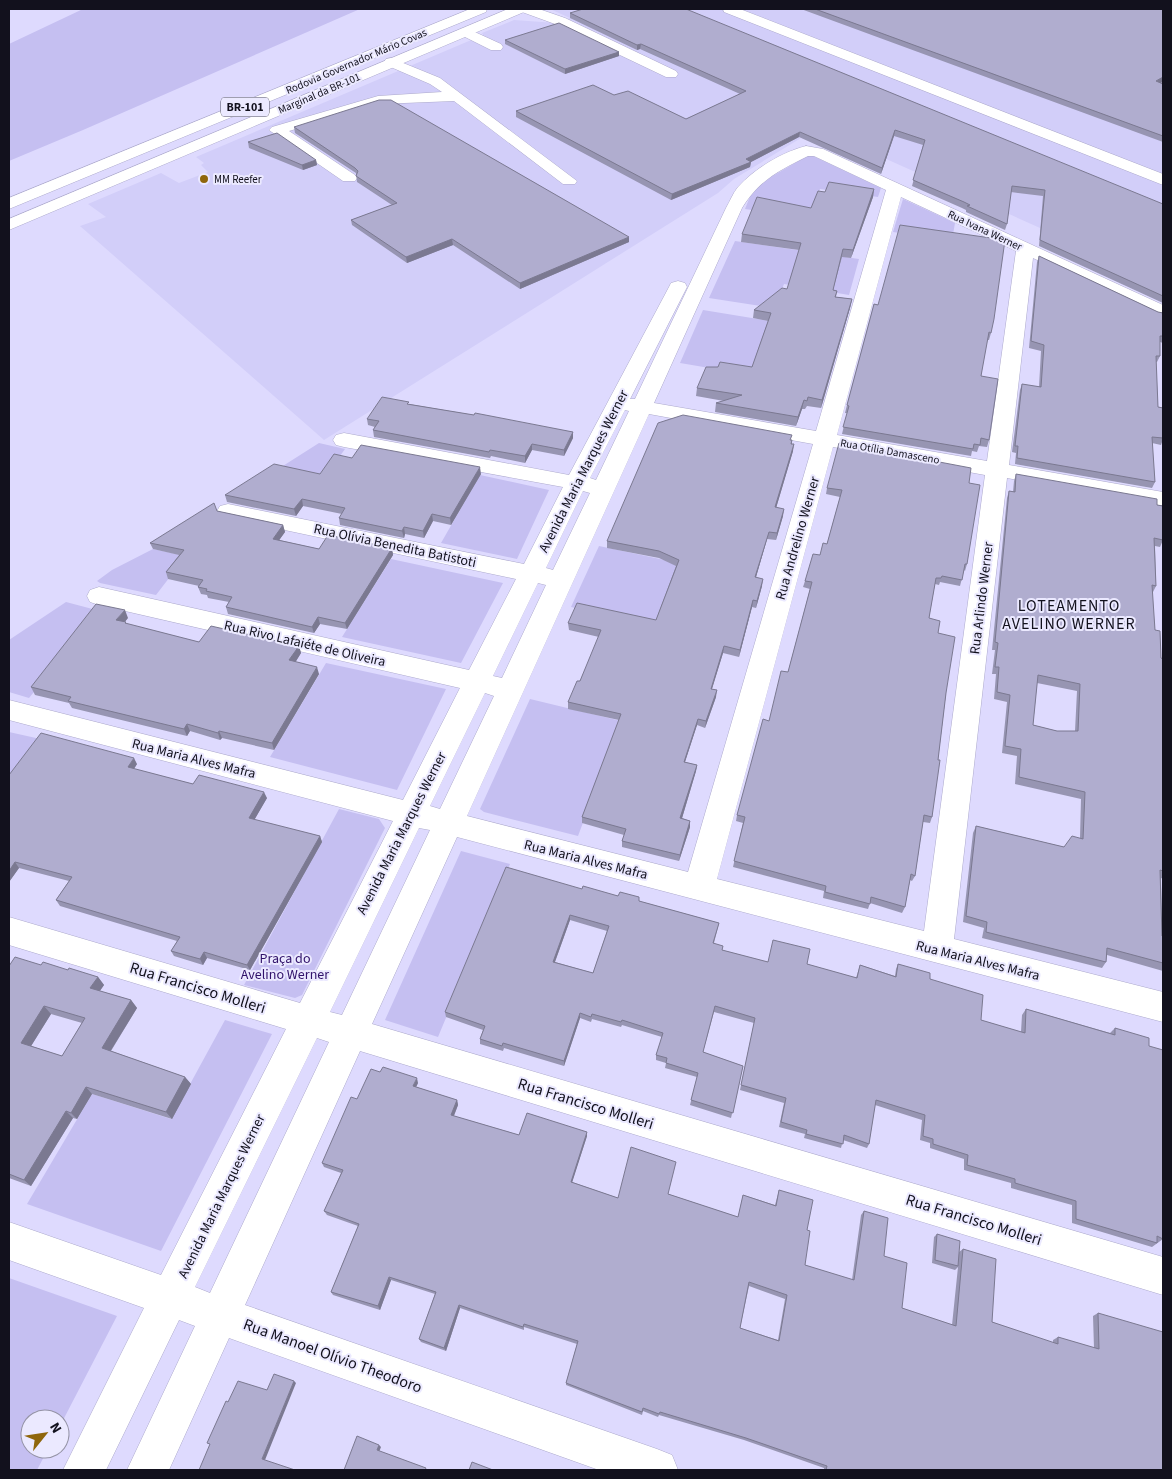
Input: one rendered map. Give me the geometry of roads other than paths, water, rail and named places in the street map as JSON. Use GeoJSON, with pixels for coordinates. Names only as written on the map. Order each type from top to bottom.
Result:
{"type":"FeatureCollection","features":[{"type":"Feature","properties":{"kind":"main road","name":"Rodovia Governador Mário Covas"},"geometry":{"type":"LineString","coordinates":[[9,192],[459,9]]}},
{"type":"Feature","properties":{"kind":"main road","name":"Rodovia Governador Mário Covas"},"geometry":{"type":"LineString","coordinates":[[9,204],[481,9]]}},
{"type":"Feature","properties":{"kind":"main road","name":"Marginal da BR-101"},"geometry":{"type":"LineString","coordinates":[[9,225],[519,9]]}},
{"type":"Feature","properties":{"kind":"main road"},"geometry":{"type":"LineString","coordinates":[[527,9],[560,21],[671,74]]}},
{"type":"Feature","properties":{"kind":"main road"},"geometry":{"type":"LineString","coordinates":[[729,9],[1163,180]]}},
{"type":"Feature","properties":{"kind":"main road"},"geometry":{"type":"LineString","coordinates":[[751,9],[1163,168]]}},
{"type":"Feature","properties":{"kind":"main road"},"geometry":{"type":"LineString","coordinates":[[466,32],[496,47]]}},
{"type":"Feature","properties":{"kind":"main road"},"geometry":{"type":"LineString","coordinates":[[391,62],[434,81],[457,96],[569,181]]}},
{"type":"Feature","properties":{"kind":"main road"},"geometry":{"type":"LineString","coordinates":[[349,178],[277,130],[378,100],[457,96]]}},
{"type":"Feature","properties":{"kind":"main road","name":"Rua Ivana Werner"},"geometry":{"type":"LineString","coordinates":[[806,151],[817,152],[1163,312]]}},
{"type":"Feature","properties":{"kind":"main road","name":"Avenida Maria Marques Werner"},"geometry":{"type":"LineString","coordinates":[[84,1470],[576,483],[629,404],[744,191],[757,178],[777,165],[806,151]]}},
{"type":"Feature","properties":{"kind":"main road","name":"Rua Andrelino Werner"},"geometry":{"type":"LineString","coordinates":[[699,888],[895,188]]}},
{"type":"Feature","properties":{"kind":"main road","name":"Rua Arlindo Werner"},"geometry":{"type":"LineString","coordinates":[[937,949],[1025,248]]}},
{"type":"Feature","properties":{"kind":"main road","name":"Avenida Maria Marques Werner"},"geometry":{"type":"LineString","coordinates":[[148,1470],[604,488],[629,404]]}},
{"type":"Feature","properties":{"kind":"main road","name":"Rua Otília Damasceno"},"geometry":{"type":"LineString","coordinates":[[629,404],[1163,499]]}},
{"type":"Feature","properties":{"kind":"main road"},"geometry":{"type":"LineString","coordinates":[[344,440],[604,488]]}},
{"type":"Feature","properties":{"kind":"main road","name":"Rua Olívia Benedita Batistoti"},"geometry":{"type":"LineString","coordinates":[[228,511],[562,580]]}},
{"type":"Feature","properties":{"kind":"main road","name":"Rua Rivo Lafaiéte de Oliveira"},"geometry":{"type":"LineString","coordinates":[[98,596],[511,689]]}},
{"type":"Feature","properties":{"kind":"main road","name":"Rua Maria Alves Mafra"},"geometry":{"type":"LineString","coordinates":[[9,710],[1163,1007]]}},
{"type":"Feature","properties":{"kind":"main road","name":"Rua Francisco Molleri"},"geometry":{"type":"LineString","coordinates":[[9,931],[1163,1276]]}},
{"type":"Feature","properties":{"kind":"main road","name":"Rua Manoel Olívio Theodoro"},"geometry":{"type":"LineString","coordinates":[[9,1241],[657,1470]]}},
{"type":"Feature","properties":{"kind":"place","name":"MM Reefer"},"geometry":{"type":"Point","coordinates":[204,179]}},
{"type":"Feature","properties":{"kind":"district","name":"LOTEAMENTO AVELINO WERNER"},"geometry":{"type":"Point","coordinates":[1069,614]}},
{"type":"Feature","properties":{"kind":"park label","name":"Praça do Avelino Werner"},"geometry":{"type":"Point","coordinates":[285,966]}}]}
